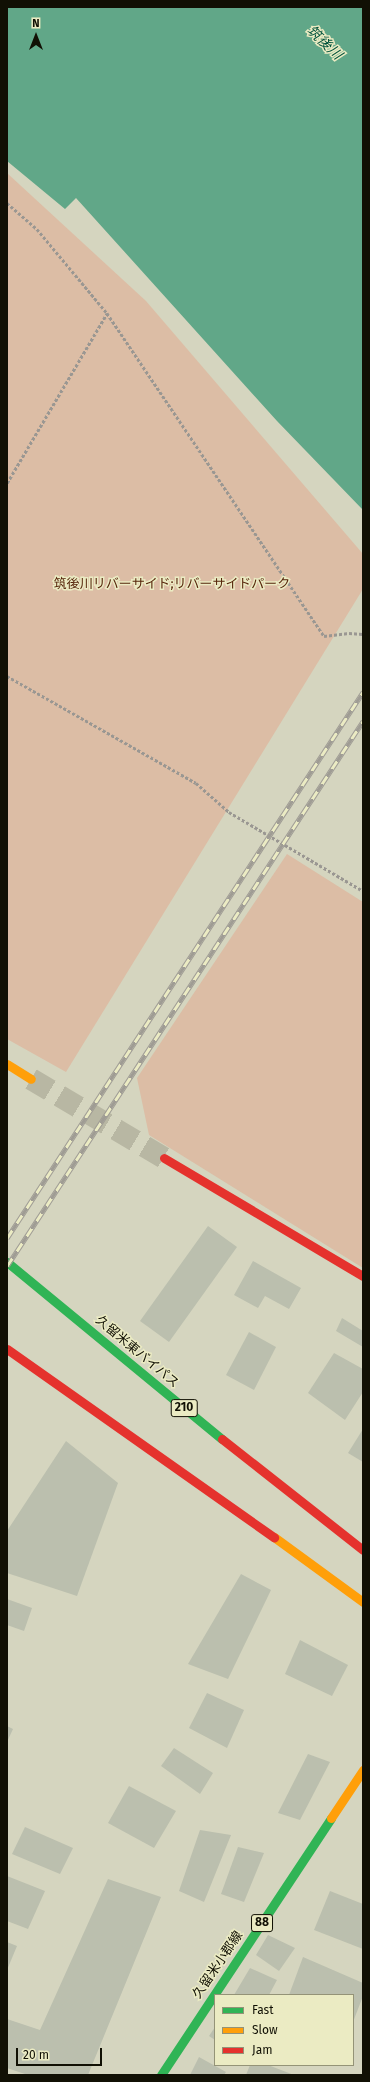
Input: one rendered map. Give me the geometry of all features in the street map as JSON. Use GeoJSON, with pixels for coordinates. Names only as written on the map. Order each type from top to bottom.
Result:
{"type":"FeatureCollection","features":[{"type":"Feature","properties":{"kind":"main road"},"geometry":{"type":"LineString","coordinates":[[7,1064],[31,1079]]}},
{"type":"Feature","properties":{"kind":"main road"},"geometry":{"type":"LineString","coordinates":[[164,1158],[363,1276]]}},
{"type":"Feature","properties":{"kind":"main road","name":"久留米東バイパス"},"geometry":{"type":"LineString","coordinates":[[7,1262],[220,1438],[363,1550]]}},
{"type":"Feature","properties":{"kind":"main road"},"geometry":{"type":"LineString","coordinates":[[7,1348],[203,1485],[363,1602]]}},
{"type":"Feature","properties":{"kind":"main road","name":"久留米小郡線"},"geometry":{"type":"LineString","coordinates":[[215,1994],[363,1770]]}},
{"type":"Feature","properties":{"kind":"main road","name":"久留米小郡線"},"geometry":{"type":"LineString","coordinates":[[161,2075],[214,1995]]}},
{"type":"Feature","properties":{"kind":"path"},"geometry":{"type":"LineString","coordinates":[[7,203],[37,229],[107,313],[324,636],[349,633],[363,634]]}},
{"type":"Feature","properties":{"kind":"path"},"geometry":{"type":"LineString","coordinates":[[7,483],[107,313]]}},
{"type":"Feature","properties":{"kind":"path"},"geometry":{"type":"LineString","coordinates":[[7,676],[196,783],[229,812],[363,891]]}},
{"type":"Feature","properties":{"kind":"green space","name":"筑後川リバーサイド;リバーサイドパーク"},"geometry":{"type":"Polygon","coordinates":[[[7,173],[146,301],[363,554],[363,589],[66,1072],[7,1039],[7,173]]]}},
{"type":"Feature","properties":{"kind":"green space"},"geometry":{"type":"Polygon","coordinates":[[[287,854],[363,902],[363,1268],[149,1135],[137,1078],[287,854]]]}},
{"type":"Feature","properties":{"kind":"water","name":"筑後川"},"geometry":{"type":"Polygon","coordinates":[[[7,7],[363,7],[363,510],[277,421],[76,198],[65,209],[7,161],[7,7]]]}},
{"type":"Feature","properties":{"kind":"building"},"geometry":{"type":"Polygon","coordinates":[[[208,1226],[237,1247],[169,1342],[140,1321],[208,1226]]]}},
{"type":"Feature","properties":{"kind":"building"},"geometry":{"type":"Polygon","coordinates":[[[253,1261],[301,1288],[289,1309],[265,1296],[258,1308],[234,1295],[253,1261]]]}},
{"type":"Feature","properties":{"kind":"building"},"geometry":{"type":"Polygon","coordinates":[[[342,1318],[363,1331],[363,1347],[336,1331],[342,1318]]]}},
{"type":"Feature","properties":{"kind":"building"},"geometry":{"type":"Polygon","coordinates":[[[249,1332],[276,1347],[254,1390],[226,1375],[249,1332]]]}},
{"type":"Feature","properties":{"kind":"building"},"geometry":{"type":"Polygon","coordinates":[[[334,1353],[363,1369],[363,1392],[345,1420],[308,1393],[334,1353]]]}},
{"type":"Feature","properties":{"kind":"building"},"geometry":{"type":"Polygon","coordinates":[[[363,1429],[363,1462],[348,1453],[363,1429]]]}},
{"type":"Feature","properties":{"kind":"building"},"geometry":{"type":"Polygon","coordinates":[[[66,1441],[118,1483],[77,1596],[7,1573],[7,1531],[66,1441]]]}},
{"type":"Feature","properties":{"kind":"building"},"geometry":{"type":"Polygon","coordinates":[[[241,1574],[271,1590],[228,1679],[188,1664],[241,1574]]]}},
{"type":"Feature","properties":{"kind":"building"},"geometry":{"type":"Polygon","coordinates":[[[7,1599],[32,1608],[24,1631],[7,1625],[7,1599]]]}},
{"type":"Feature","properties":{"kind":"building"},"geometry":{"type":"Polygon","coordinates":[[[300,1640],[348,1665],[332,1696],[285,1674],[300,1640]]]}},
{"type":"Feature","properties":{"kind":"building"},"geometry":{"type":"Polygon","coordinates":[[[207,1693],[244,1710],[227,1748],[189,1728],[207,1693]]]}},
{"type":"Feature","properties":{"kind":"building"},"geometry":{"type":"Polygon","coordinates":[[[7,1726],[13,1729],[7,1742],[7,1726]]]}},
{"type":"Feature","properties":{"kind":"building"},"geometry":{"type":"Polygon","coordinates":[[[174,1748],[213,1773],[200,1794],[161,1766],[174,1748]]]}},
{"type":"Feature","properties":{"kind":"building"},"geometry":{"type":"Polygon","coordinates":[[[308,1754],[330,1762],[300,1820],[278,1813],[308,1754]]]}},
{"type":"Feature","properties":{"kind":"building"},"geometry":{"type":"Polygon","coordinates":[[[129,1786],[176,1811],[154,1848],[108,1823],[129,1786]]]}},
{"type":"Feature","properties":{"kind":"building"},"geometry":{"type":"Polygon","coordinates":[[[25,1827],[73,1848],[60,1874],[12,1854],[25,1827]]]}},
{"type":"Feature","properties":{"kind":"building"},"geometry":{"type":"Polygon","coordinates":[[[200,1830],[231,1835],[204,1902],[179,1891],[200,1830]]]}},
{"type":"Feature","properties":{"kind":"building"},"geometry":{"type":"Polygon","coordinates":[[[238,1847],[264,1853],[244,1902],[221,1894],[238,1847]]]}},
{"type":"Feature","properties":{"kind":"building"},"geometry":{"type":"Polygon","coordinates":[[[7,1876],[45,1891],[28,1929],[7,1921],[7,1876]]]}},
{"type":"Feature","properties":{"kind":"building"},"geometry":{"type":"Polygon","coordinates":[[[108,1879],[161,1897],[88,2075],[28,2075],[7,2068],[7,2019],[40,2030],[108,1879]]]}},
{"type":"Feature","properties":{"kind":"building"},"geometry":{"type":"Polygon","coordinates":[[[330,1891],[363,1904],[363,1949],[314,1930],[330,1891]]]}},
{"type":"Feature","properties":{"kind":"building"},"geometry":{"type":"Polygon","coordinates":[[[268,1935],[295,1948],[279,1971],[256,1955],[268,1935]]]}},
{"type":"Feature","properties":{"kind":"building"},"geometry":{"type":"Polygon","coordinates":[[[7,1942],[17,1946],[7,1970],[7,1942]]]}},
{"type":"Feature","properties":{"kind":"building"},"geometry":{"type":"Polygon","coordinates":[[[303,1957],[363,1983],[363,1996],[354,2019],[354,1994],[289,1994],[303,1957]]]}},
{"type":"Feature","properties":{"kind":"building"},"geometry":{"type":"Polygon","coordinates":[[[250,1968],[277,1980],[270,1994],[235,1994],[250,1968]]]}},
{"type":"Feature","properties":{"kind":"building"},"geometry":{"type":"Polygon","coordinates":[[[214,2028],[214,2039],[209,2036],[214,2028]]]}},
{"type":"Feature","properties":{"kind":"building"},"geometry":{"type":"Polygon","coordinates":[[[199,2057],[226,2072],[224,2075],[190,2075],[199,2057]]]}},
{"type":"Feature","properties":{"kind":"building"},"geometry":{"type":"Polygon","coordinates":[[[250,2066],[271,2066],[294,2075],[246,2075],[250,2066]]]}},
{"type":"Feature","properties":{"kind":"tunnel"},"geometry":{"type":"LineString","coordinates":[[31,1079],[164,1158]]}},
{"type":"Feature","properties":{"kind":"railway"},"geometry":{"type":"LineString","coordinates":[[7,1238],[363,692]]}},
{"type":"Feature","properties":{"kind":"railway"},"geometry":{"type":"LineString","coordinates":[[7,1266],[363,721]]}},
{"type":"Feature","properties":{"kind":"traffic: fast"},"geometry":{"type":"LineString","coordinates":[[7,1262],[222,1439]]}},
{"type":"Feature","properties":{"kind":"traffic: fast"},"geometry":{"type":"LineString","coordinates":[[215,1994],[331,1818]]}},
{"type":"Feature","properties":{"kind":"traffic: fast"},"geometry":{"type":"LineString","coordinates":[[161,2075],[214,1995]]}},
{"type":"Feature","properties":{"kind":"traffic: slow"},"geometry":{"type":"LineString","coordinates":[[7,1064],[31,1079]]}},
{"type":"Feature","properties":{"kind":"traffic: slow"},"geometry":{"type":"LineString","coordinates":[[274,1537],[363,1602]]}},
{"type":"Feature","properties":{"kind":"traffic: slow"},"geometry":{"type":"LineString","coordinates":[[331,1818],[363,1770]]}},
{"type":"Feature","properties":{"kind":"traffic: jam"},"geometry":{"type":"LineString","coordinates":[[164,1158],[363,1276]]}},
{"type":"Feature","properties":{"kind":"traffic: jam"},"geometry":{"type":"LineString","coordinates":[[7,1349],[274,1537]]}},
{"type":"Feature","properties":{"kind":"traffic: jam"},"geometry":{"type":"LineString","coordinates":[[222,1439],[363,1550]]}}]}
